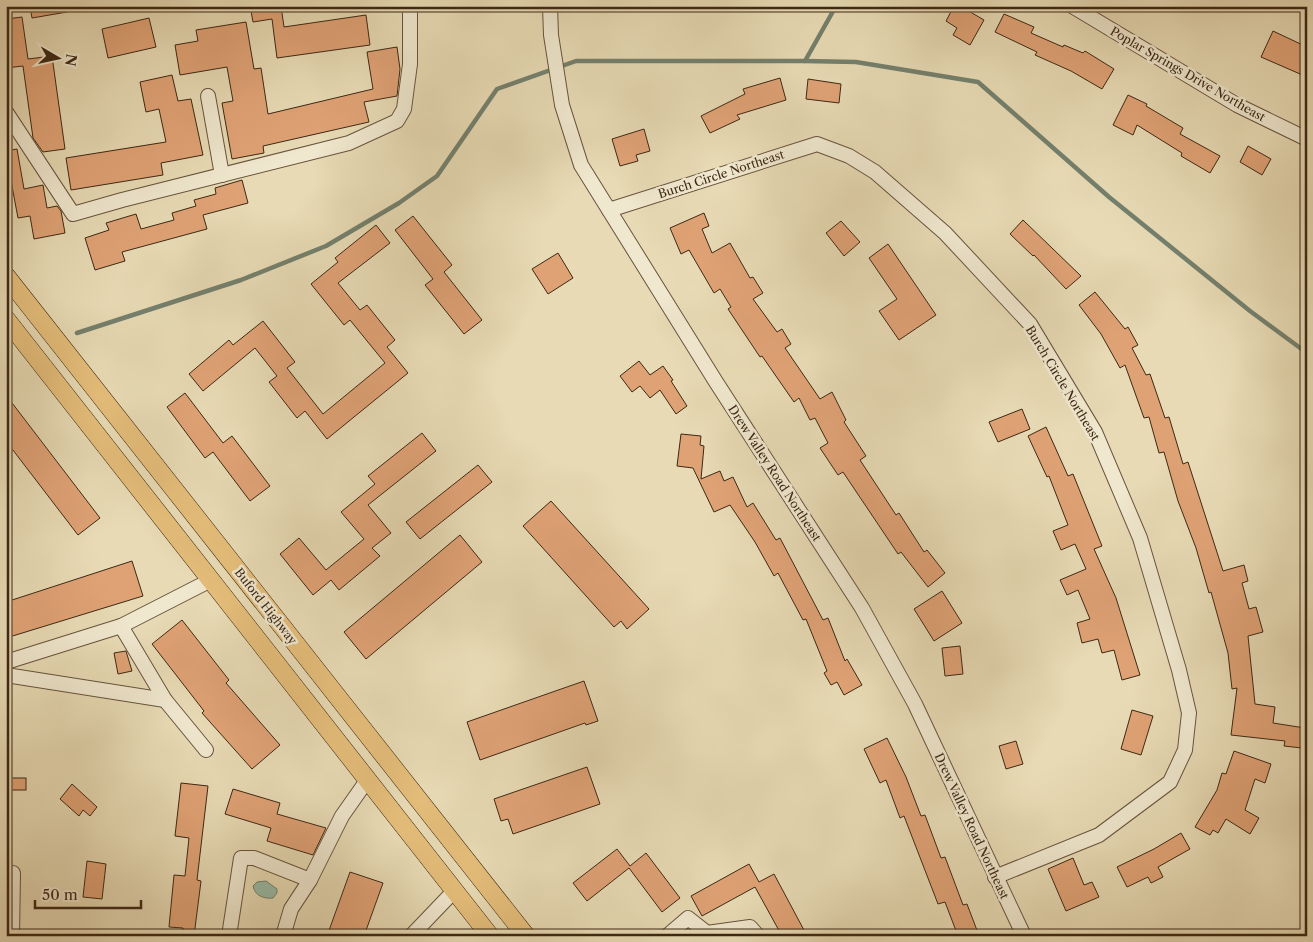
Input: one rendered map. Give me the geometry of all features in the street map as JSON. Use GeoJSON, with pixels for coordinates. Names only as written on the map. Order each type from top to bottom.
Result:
{"type":"FeatureCollection","features":[{"type":"Feature","properties":{"kind":"main road","name":"Buford Highway"},"geometry":{"type":"LineString","coordinates":[[6,276],[526,936]]}},
{"type":"Feature","properties":{"kind":"main road"},"geometry":{"type":"LineString","coordinates":[[6,319],[490,936]]}},
{"type":"Feature","properties":{"kind":"street"},"geometry":{"type":"LineString","coordinates":[[6,112],[73,214],[349,143],[397,121],[404,109],[410,64],[410,6]]}},
{"type":"Feature","properties":{"kind":"street","name":"Drew Valley Road Northeast"},"geometry":{"type":"LineString","coordinates":[[550,6],[551,35],[562,105],[581,165],[862,608],[915,704],[1024,936]]}},
{"type":"Feature","properties":{"kind":"street","name":"Poplar Springs Drive Northeast"},"geometry":{"type":"LineString","coordinates":[[1072,6],[1184,75],[1238,105],[1307,139]]}},
{"type":"Feature","properties":{"kind":"street"},"geometry":{"type":"LineString","coordinates":[[208,96],[222,175]]}},
{"type":"Feature","properties":{"kind":"street","name":"Burch Circle Northeast"},"geometry":{"type":"LineString","coordinates":[[609,210],[817,144],[849,156],[874,172],[945,233],[1030,324],[1095,432],[1140,538],[1179,670],[1189,712],[1185,750],[1170,782],[1099,836],[996,876]]}},
{"type":"Feature","properties":{"kind":"street"},"geometry":{"type":"LineString","coordinates":[[6,662],[121,626],[211,580]]}},
{"type":"Feature","properties":{"kind":"street"},"geometry":{"type":"LineString","coordinates":[[121,626],[165,700],[206,750]]}},
{"type":"Feature","properties":{"kind":"street"},"geometry":{"type":"LineString","coordinates":[[6,675],[165,700]]}},
{"type":"Feature","properties":{"kind":"street"},"geometry":{"type":"LineString","coordinates":[[283,936],[291,909],[310,880],[342,816],[368,780]]}},
{"type":"Feature","properties":{"kind":"street"},"geometry":{"type":"LineString","coordinates":[[229,936],[241,858],[254,858],[310,880]]}},
{"type":"Feature","properties":{"kind":"street"},"geometry":{"type":"LineString","coordinates":[[12,936],[13,873]]}},
{"type":"Feature","properties":{"kind":"street"},"geometry":{"type":"LineString","coordinates":[[411,936],[455,890]]}},
{"type":"Feature","properties":{"kind":"street"},"geometry":{"type":"LineString","coordinates":[[667,936],[688,918],[707,933],[750,927],[758,936]]}},
{"type":"Feature","properties":{"kind":"shaded area"},"geometry":{"type":"Polygon","coordinates":[[[266,881],[277,889],[277,893],[273,898],[260,896],[254,889],[253,886],[257,882],[266,881]]]}},
{"type":"Feature","properties":{"kind":"building"},"geometry":{"type":"Polygon","coordinates":[[[30,6],[66,6],[67,12],[32,18],[30,6]]]}},
{"type":"Feature","properties":{"kind":"building"},"geometry":{"type":"Polygon","coordinates":[[[250,6],[281,6],[284,27],[366,15],[370,45],[277,58],[272,19],[253,22],[250,6]]]}},
{"type":"Feature","properties":{"kind":"building"},"geometry":{"type":"Polygon","coordinates":[[[954,6],[960,6],[984,20],[970,45],[953,35],[957,28],[946,21],[954,6]]]}},
{"type":"Feature","properties":{"kind":"building"},"geometry":{"type":"Polygon","coordinates":[[[1004,14],[1034,27],[1031,33],[1063,47],[1064,45],[1083,53],[1085,51],[1114,69],[1102,89],[1071,71],[1035,55],[1037,52],[995,32],[1004,14]]]}},
{"type":"Feature","properties":{"kind":"building"},"geometry":{"type":"Polygon","coordinates":[[[22,17],[28,59],[52,56],[65,149],[43,152],[33,138],[23,66],[6,68],[6,19],[22,17]]]}},
{"type":"Feature","properties":{"kind":"building"},"geometry":{"type":"Polygon","coordinates":[[[149,18],[156,47],[108,58],[102,29],[149,18]]]}},
{"type":"Feature","properties":{"kind":"building"},"geometry":{"type":"Polygon","coordinates":[[[246,22],[254,69],[261,68],[268,114],[373,89],[367,52],[397,47],[400,69],[397,96],[364,102],[369,122],[263,146],[264,153],[232,159],[222,103],[233,101],[227,67],[180,75],[175,45],[198,41],[196,30],[246,22]]]}},
{"type":"Feature","properties":{"kind":"building"},"geometry":{"type":"Polygon","coordinates":[[[1273,31],[1307,47],[1307,77],[1261,57],[1273,31]]]}},
{"type":"Feature","properties":{"kind":"building"},"geometry":{"type":"Polygon","coordinates":[[[172,75],[178,101],[191,99],[203,155],[161,163],[163,175],[71,190],[66,158],[166,142],[159,109],[146,112],[140,82],[172,75]]]}},
{"type":"Feature","properties":{"kind":"building"},"geometry":{"type":"Polygon","coordinates":[[[780,78],[786,100],[737,115],[740,119],[710,133],[701,116],[745,94],[743,89],[780,78]]]}},
{"type":"Feature","properties":{"kind":"building"},"geometry":{"type":"Polygon","coordinates":[[[808,79],[841,84],[839,103],[806,99],[808,79]]]}},
{"type":"Feature","properties":{"kind":"building"},"geometry":{"type":"Polygon","coordinates":[[[1128,95],[1147,104],[1146,106],[1183,128],[1180,134],[1220,156],[1210,173],[1181,156],[1182,153],[1137,125],[1133,135],[1113,125],[1128,95]]]}},
{"type":"Feature","properties":{"kind":"building"},"geometry":{"type":"Polygon","coordinates":[[[644,129],[650,151],[636,155],[638,161],[620,166],[612,139],[644,129]]]}},
{"type":"Feature","properties":{"kind":"building"},"geometry":{"type":"Polygon","coordinates":[[[1248,146],[1271,159],[1262,175],[1240,162],[1248,146]]]}},
{"type":"Feature","properties":{"kind":"building"},"geometry":{"type":"Polygon","coordinates":[[[17,149],[24,189],[43,185],[47,208],[57,206],[61,211],[65,233],[34,239],[30,216],[18,218],[11,181],[6,182],[6,151],[17,149]]]}},
{"type":"Feature","properties":{"kind":"building"},"geometry":{"type":"Polygon","coordinates":[[[242,180],[248,203],[203,215],[207,229],[122,252],[125,261],[95,270],[85,238],[109,230],[106,223],[136,214],[141,229],[174,220],[172,213],[196,206],[194,200],[216,194],[215,188],[242,180]]]}},
{"type":"Feature","properties":{"kind":"building"},"geometry":{"type":"Polygon","coordinates":[[[704,213],[709,226],[702,229],[712,253],[730,243],[750,278],[753,277],[763,293],[753,299],[777,332],[782,329],[791,344],[785,348],[820,399],[832,392],[846,420],[844,422],[866,456],[860,460],[896,515],[899,513],[924,552],[927,550],[945,573],[928,587],[901,552],[898,554],[843,472],[838,475],[820,448],[828,443],[815,418],[810,420],[799,398],[794,402],[762,356],[760,357],[728,309],[731,307],[720,289],[714,293],[689,250],[681,254],[670,228],[704,213]]]}},
{"type":"Feature","properties":{"kind":"building"},"geometry":{"type":"Polygon","coordinates":[[[413,216],[452,265],[444,272],[482,320],[464,334],[425,285],[433,279],[395,230],[413,216]]]}},
{"type":"Feature","properties":{"kind":"building"},"geometry":{"type":"Polygon","coordinates":[[[1023,220],[1081,276],[1066,289],[1034,255],[1010,234],[1023,220]]]}},
{"type":"Feature","properties":{"kind":"building"},"geometry":{"type":"Polygon","coordinates":[[[841,221],[860,242],[844,256],[826,233],[841,221]]]}},
{"type":"Feature","properties":{"kind":"building"},"geometry":{"type":"Polygon","coordinates":[[[376,225],[390,243],[338,283],[360,310],[367,305],[395,340],[387,347],[408,373],[327,439],[305,411],[297,418],[269,382],[277,376],[255,348],[203,391],[189,374],[229,340],[233,345],[263,321],[295,362],[287,368],[323,414],[385,363],[350,320],[344,325],[311,284],[338,262],[335,258],[376,225]]]}},
{"type":"Feature","properties":{"kind":"building"},"geometry":{"type":"Polygon","coordinates":[[[888,244],[936,315],[899,340],[879,311],[897,299],[869,258],[888,244]]]}},
{"type":"Feature","properties":{"kind":"building"},"geometry":{"type":"Polygon","coordinates":[[[558,253],[573,278],[548,294],[532,269],[558,253]]]}},
{"type":"Feature","properties":{"kind":"building"},"geometry":{"type":"Polygon","coordinates":[[[1095,292],[1125,329],[1128,327],[1138,345],[1132,348],[1146,375],[1150,374],[1165,418],[1169,417],[1183,464],[1188,462],[1223,571],[1244,565],[1248,581],[1242,583],[1249,609],[1256,607],[1263,632],[1248,636],[1255,704],[1275,707],[1273,723],[1305,728],[1302,748],[1284,746],[1285,741],[1231,735],[1237,688],[1232,689],[1228,653],[1211,592],[1209,593],[1196,548],[1178,501],[1164,452],[1159,453],[1149,417],[1144,418],[1125,365],[1120,368],[1101,334],[1079,305],[1095,292]]]}},
{"type":"Feature","properties":{"kind":"building"},"geometry":{"type":"Polygon","coordinates":[[[639,361],[650,375],[663,366],[687,406],[676,414],[660,390],[650,398],[640,386],[632,392],[620,376],[639,361]]]}},
{"type":"Feature","properties":{"kind":"building"},"geometry":{"type":"Polygon","coordinates":[[[185,393],[223,443],[232,436],[270,486],[250,501],[213,452],[205,458],[167,407],[185,393]]]}},
{"type":"Feature","properties":{"kind":"building"},"geometry":{"type":"Polygon","coordinates":[[[6,395],[100,518],[78,535],[6,441],[6,395]]]}},
{"type":"Feature","properties":{"kind":"building"},"geometry":{"type":"Polygon","coordinates":[[[1022,409],[1030,429],[998,442],[989,422],[1022,409]]]}},
{"type":"Feature","properties":{"kind":"building"},"geometry":{"type":"Polygon","coordinates":[[[1046,427],[1068,476],[1073,474],[1102,546],[1094,549],[1116,598],[1140,675],[1122,680],[1114,650],[1102,653],[1098,639],[1082,643],[1077,623],[1090,619],[1078,590],[1067,595],[1060,580],[1086,569],[1075,544],[1061,550],[1053,531],[1068,525],[1049,476],[1047,477],[1028,436],[1046,427]]]}},
{"type":"Feature","properties":{"kind":"building"},"geometry":{"type":"Polygon","coordinates":[[[422,433],[436,451],[368,505],[391,533],[372,548],[380,556],[339,590],[331,580],[313,595],[280,554],[299,538],[326,570],[364,539],[341,512],[375,484],[368,476],[422,433]]]}},
{"type":"Feature","properties":{"kind":"building"},"geometry":{"type":"Polygon","coordinates":[[[681,434],[701,436],[700,445],[704,446],[701,479],[720,471],[724,481],[733,477],[747,507],[753,503],[776,540],[780,538],[823,620],[828,618],[845,661],[847,659],[862,685],[844,695],[837,682],[831,685],[824,673],[827,671],[806,619],[803,620],[778,573],[774,576],[755,542],[730,505],[714,512],[693,468],[677,466],[681,434]]]}},
{"type":"Feature","properties":{"kind":"building"},"geometry":{"type":"Polygon","coordinates":[[[478,465],[492,482],[420,539],[406,522],[478,465]]]}},
{"type":"Feature","properties":{"kind":"building"},"geometry":{"type":"Polygon","coordinates":[[[551,501],[649,609],[627,629],[621,621],[614,627],[523,526],[551,501]]]}},
{"type":"Feature","properties":{"kind":"building"},"geometry":{"type":"Polygon","coordinates":[[[460,535],[482,562],[366,659],[344,632],[460,535]]]}},
{"type":"Feature","properties":{"kind":"building"},"geometry":{"type":"Polygon","coordinates":[[[132,561],[143,596],[6,638],[6,602],[132,561]]]}},
{"type":"Feature","properties":{"kind":"building"},"geometry":{"type":"Polygon","coordinates":[[[942,591],[962,623],[934,641],[914,609],[942,591]]]}},
{"type":"Feature","properties":{"kind":"building"},"geometry":{"type":"Polygon","coordinates":[[[182,620],[229,680],[226,683],[280,745],[252,769],[202,713],[204,711],[152,644],[182,620]]]}},
{"type":"Feature","properties":{"kind":"building"},"geometry":{"type":"Polygon","coordinates":[[[960,646],[963,674],[945,676],[942,648],[960,646]]]}},
{"type":"Feature","properties":{"kind":"building"},"geometry":{"type":"Polygon","coordinates":[[[126,651],[132,671],[118,674],[114,653],[126,651]]]}},
{"type":"Feature","properties":{"kind":"building"},"geometry":{"type":"Polygon","coordinates":[[[584,681],[598,721],[586,725],[585,723],[480,760],[467,722],[584,681]]]}},
{"type":"Feature","properties":{"kind":"building"},"geometry":{"type":"Polygon","coordinates":[[[1132,710],[1153,716],[1141,755],[1121,749],[1132,710]]]}},
{"type":"Feature","properties":{"kind":"building"},"geometry":{"type":"Polygon","coordinates":[[[887,738],[906,777],[921,816],[925,815],[941,858],[945,857],[963,905],[967,904],[978,933],[971,936],[958,936],[945,902],[938,904],[904,816],[900,818],[886,780],[880,783],[864,749],[887,738]]]}},
{"type":"Feature","properties":{"kind":"building"},"geometry":{"type":"Polygon","coordinates":[[[1016,741],[1023,764],[1006,769],[999,746],[1016,741]]]}},
{"type":"Feature","properties":{"kind":"building"},"geometry":{"type":"Polygon","coordinates":[[[1234,751],[1271,764],[1265,783],[1255,779],[1245,810],[1259,818],[1250,834],[1226,819],[1218,833],[1213,830],[1210,835],[1195,827],[1217,790],[1222,773],[1226,774],[1234,751]]]}},
{"type":"Feature","properties":{"kind":"building"},"geometry":{"type":"Polygon","coordinates":[[[587,767],[600,804],[513,834],[508,819],[501,821],[494,799],[587,767]]]}},
{"type":"Feature","properties":{"kind":"building"},"geometry":{"type":"Polygon","coordinates":[[[6,778],[26,778],[26,790],[6,790],[6,778]]]}},
{"type":"Feature","properties":{"kind":"building"},"geometry":{"type":"Polygon","coordinates":[[[181,783],[208,786],[197,880],[201,881],[194,936],[182,936],[183,928],[169,927],[174,875],[185,876],[189,838],[175,836],[181,783]]]}},
{"type":"Feature","properties":{"kind":"building"},"geometry":{"type":"Polygon","coordinates":[[[72,784],[97,807],[90,816],[83,810],[79,816],[60,799],[72,784]]]}},
{"type":"Feature","properties":{"kind":"building"},"geometry":{"type":"Polygon","coordinates":[[[233,789],[280,803],[277,814],[326,828],[313,855],[267,841],[271,828],[225,814],[233,789]]]}},
{"type":"Feature","properties":{"kind":"building"},"geometry":{"type":"Polygon","coordinates":[[[1181,833],[1190,849],[1158,867],[1163,877],[1151,883],[1148,877],[1127,887],[1117,867],[1181,833]]]}},
{"type":"Feature","properties":{"kind":"building"},"geometry":{"type":"Polygon","coordinates":[[[617,849],[630,866],[646,853],[680,898],[662,912],[629,868],[587,901],[573,883],[617,849]]]}},
{"type":"Feature","properties":{"kind":"building"},"geometry":{"type":"Polygon","coordinates":[[[1073,858],[1084,885],[1092,882],[1099,897],[1066,911],[1048,869],[1073,858]]]}},
{"type":"Feature","properties":{"kind":"building"},"geometry":{"type":"Polygon","coordinates":[[[87,861],[106,864],[102,899],[83,897],[87,861]]]}},
{"type":"Feature","properties":{"kind":"building"},"geometry":{"type":"Polygon","coordinates":[[[749,864],[759,882],[774,874],[805,932],[798,936],[782,936],[755,887],[702,916],[691,896],[749,864]]]}},
{"type":"Feature","properties":{"kind":"building"},"geometry":{"type":"Polygon","coordinates":[[[350,872],[383,883],[364,936],[327,936],[350,872]]]}},
{"type":"Feature","properties":{"kind":"waterway"},"geometry":{"type":"LineString","coordinates":[[805,61],[836,6]]}},
{"type":"Feature","properties":{"kind":"waterway"},"geometry":{"type":"LineString","coordinates":[[77,333],[241,280],[326,246],[399,203],[437,176],[497,89],[576,61],[805,61],[856,62],[978,82],[1109,197],[1250,311],[1307,353]]}}]}
